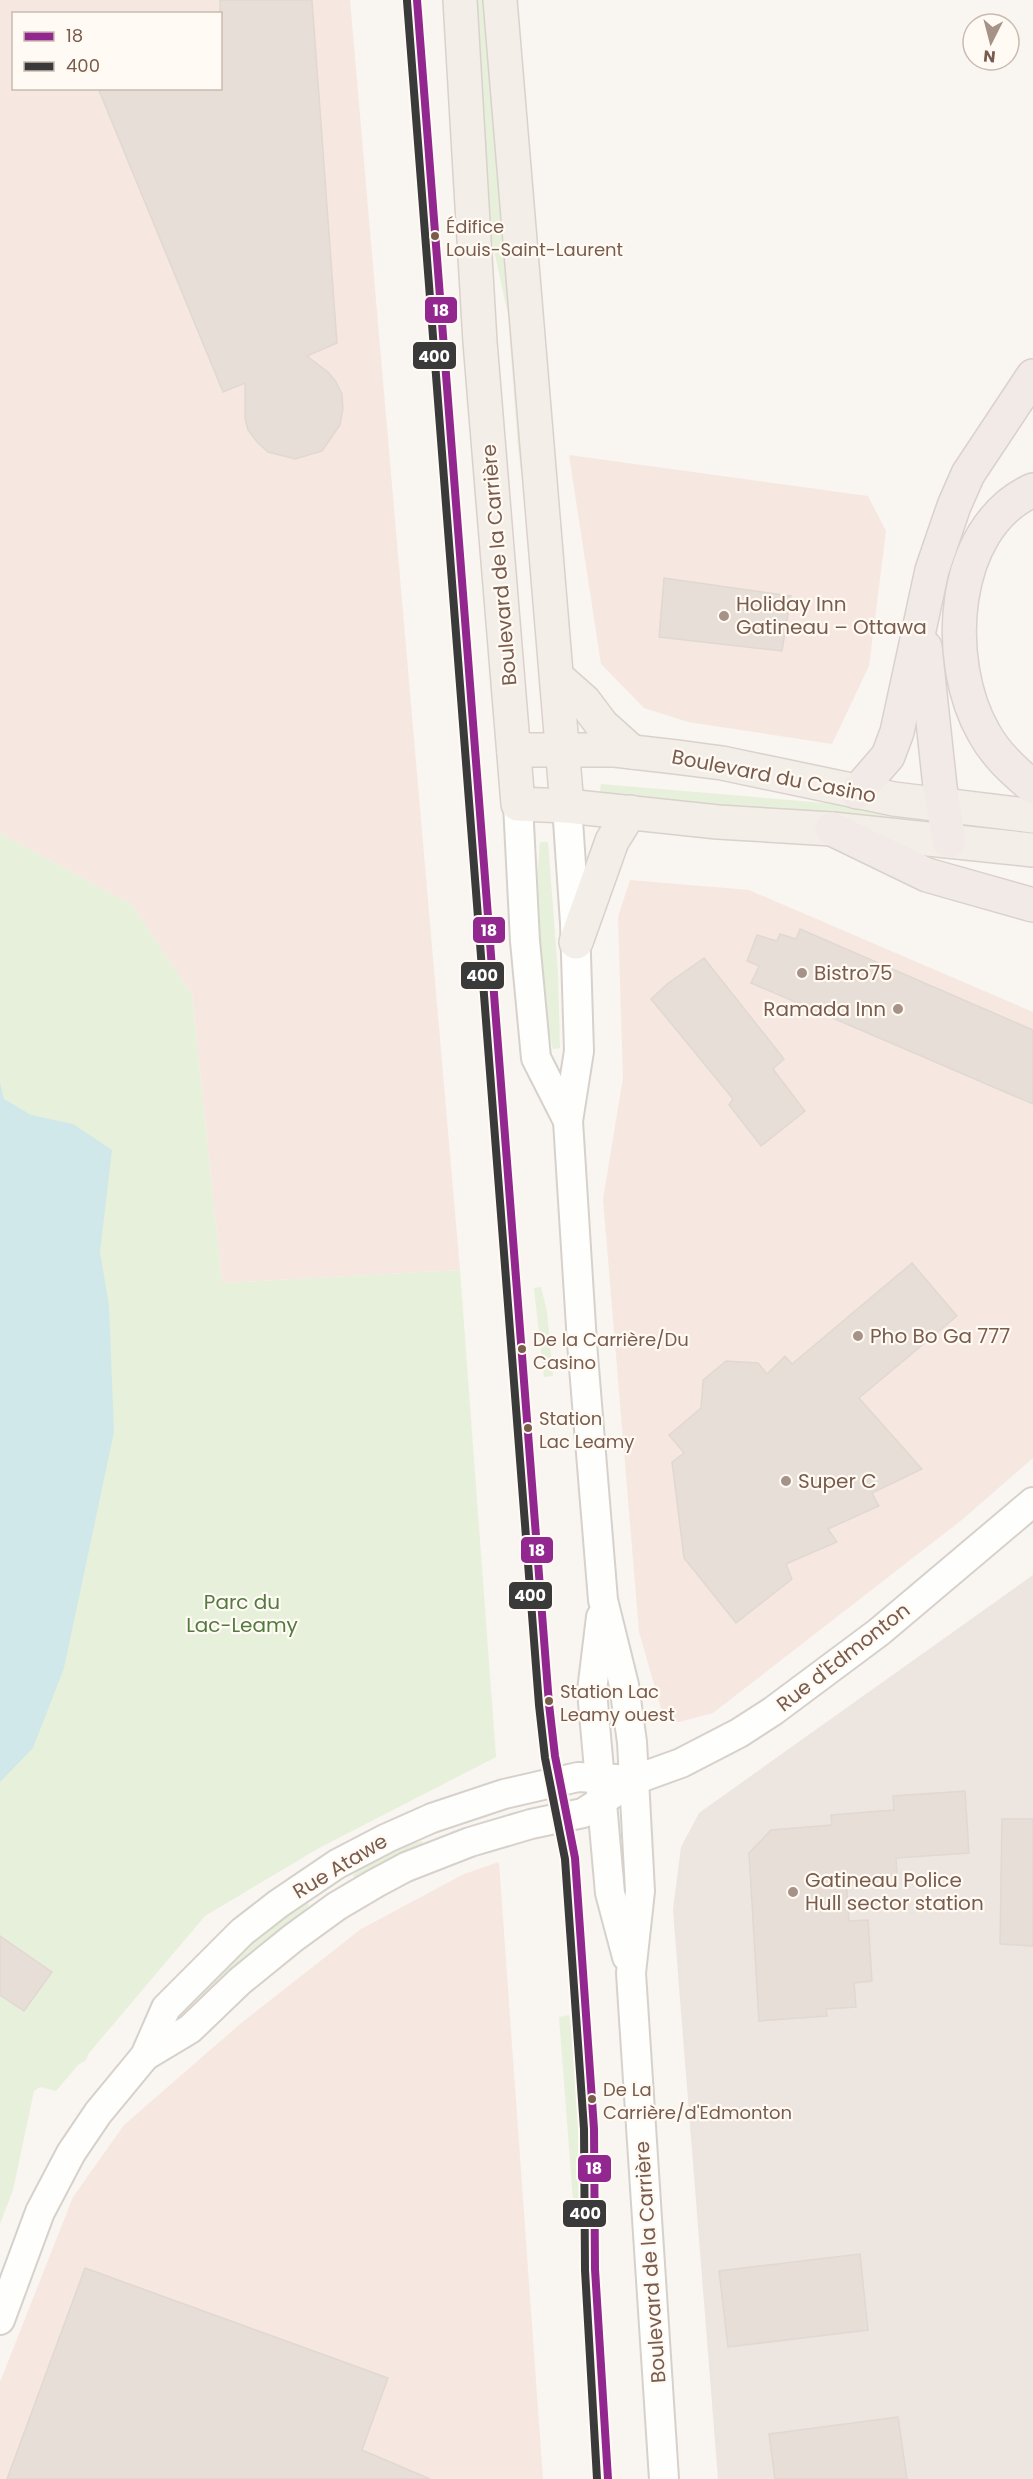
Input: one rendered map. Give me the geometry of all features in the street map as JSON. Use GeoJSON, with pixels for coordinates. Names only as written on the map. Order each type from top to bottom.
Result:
{"type":"FeatureCollection","features":[{"type":"Feature","properties":{"kind":"highway"},"geometry":{"type":"LineString","coordinates":[[857,792],[878,769],[892,748],[937,552],[957,498],[973,467],[1033,376]]}},
{"type":"Feature","properties":{"kind":"highway"},"geometry":{"type":"LineString","coordinates":[[1033,490],[1005,507],[991,521],[981,537],[966,579],[960,635],[966,687],[983,732],[1004,761],[1033,788]]}},
{"type":"Feature","properties":{"kind":"highway"},"geometry":{"type":"LineString","coordinates":[[923,618],[943,806],[949,841]]}},
{"type":"Feature","properties":{"kind":"highway"},"geometry":{"type":"LineString","coordinates":[[832,829],[927,875],[1033,905]]}},
{"type":"Feature","properties":{"kind":"main road","name":"Boulevard de la Carrière"},"geometry":{"type":"LineString","coordinates":[[460,0],[478,309],[518,804]]}},
{"type":"Feature","properties":{"kind":"main road","name":"Boulevard de la Carrière"},"geometry":{"type":"LineString","coordinates":[[500,0],[567,806]]}},
{"type":"Feature","properties":{"kind":"main road"},"geometry":{"type":"LineString","coordinates":[[558,678],[584,701],[602,725],[632,752]]}},
{"type":"Feature","properties":{"kind":"main road","name":"Boulevard du Casino"},"geometry":{"type":"LineString","coordinates":[[514,750],[632,752],[722,763],[857,792],[943,806],[1033,816]]}},
{"type":"Feature","properties":{"kind":"main road","name":"Boulevard du Casino"},"geometry":{"type":"LineString","coordinates":[[518,804],[567,806],[718,822],[832,829],[1033,849]]}},
{"type":"Feature","properties":{"kind":"main road"},"geometry":{"type":"LineString","coordinates":[[576,942],[612,841],[630,812]]}},
{"type":"Feature","properties":{"kind":"street","name":"Boulevard de la Carrière"},"geometry":{"type":"LineString","coordinates":[[518,804],[525,941],[536,1058],[568,1121]]}},
{"type":"Feature","properties":{"kind":"street","name":"Boulevard de la Carrière"},"geometry":{"type":"LineString","coordinates":[[567,806],[576,942],[579,1051],[568,1121],[582,1343],[603,1600],[624,1685],[632,1742],[640,1890],[631,1974],[664,2479]]}},
{"type":"Feature","properties":{"kind":"street","name":"Rue d'Edmonton"},"geometry":{"type":"LineString","coordinates":[[634,1780],[664,1770],[708,1750],[773,1711],[879,1632],[1033,1502]]}},
{"type":"Feature","properties":{"kind":"street","name":"Boulevard de la Carrière"},"geometry":{"type":"LineString","coordinates":[[603,1600],[592,1691],[610,1893],[631,1974]]}},
{"type":"Feature","properties":{"kind":"street"},"geometry":{"type":"LineString","coordinates":[[601,1789],[634,1780]]}},
{"type":"Feature","properties":{"kind":"street","name":"Rue Atawe"},"geometry":{"type":"LineString","coordinates":[[0,2320],[37,2220],[62,2167],[98,2113],[145,2056],[190,2029],[240,1981],[293,1938],[337,1906],[376,1883],[406,1867],[459,1846],[531,1824],[583,1813],[601,1789]]}},
{"type":"Feature","properties":{"kind":"shaded area"},"geometry":{"type":"Polygon","coordinates":[[[0,0],[350,0],[460,1270],[222,1283],[192,995],[132,905],[0,833],[0,0]]]}},
{"type":"Feature","properties":{"kind":"shaded area"},"geometry":{"type":"Polygon","coordinates":[[[569,455],[868,496],[886,531],[869,666],[832,744],[688,722],[644,708],[601,664],[569,455]]]}},
{"type":"Feature","properties":{"kind":"shaded area"},"geometry":{"type":"Polygon","coordinates":[[[630,880],[749,890],[1033,1012],[1033,1458],[963,1519],[713,1713],[679,1722],[664,1719],[639,1632],[603,1199],[623,1078],[618,917],[630,880]]]}},
{"type":"Feature","properties":{"kind":"shaded area"},"geometry":{"type":"Polygon","coordinates":[[[1033,1575],[1033,2479],[718,2479],[673,1910],[681,1847],[699,1813],[1033,1575]]]}},
{"type":"Feature","properties":{"kind":"shaded area"},"geometry":{"type":"Polygon","coordinates":[[[499,1862],[543,2479],[0,2479],[0,2382],[73,2197],[124,2125],[240,2024],[361,1929],[464,1874],[499,1862]]]}},
{"type":"Feature","properties":{"kind":"green space"},"geometry":{"type":"Polygon","coordinates":[[[474,0],[486,0],[529,535],[518,448],[508,315],[487,218],[474,0]]]}},
{"type":"Feature","properties":{"kind":"green space"},"geometry":{"type":"Polygon","coordinates":[[[601,784],[836,804],[916,817],[916,821],[612,796],[600,791],[601,784]]]}},
{"type":"Feature","properties":{"kind":"green space","name":"Parc du Lac-Leamy"},"geometry":{"type":"Polygon","coordinates":[[[0,833],[132,905],[192,995],[222,1283],[460,1270],[496,1757],[319,1848],[205,1916],[89,2053],[86,2060],[78,2065],[56,2091],[40,2087],[34,2091],[13,2190],[0,2224],[0,833]]]}},
{"type":"Feature","properties":{"kind":"green space"},"geometry":{"type":"Polygon","coordinates":[[[540,842],[548,842],[558,973],[560,1048],[553,1049],[543,1005],[536,890],[540,842]]]}},
{"type":"Feature","properties":{"kind":"green space"},"geometry":{"type":"Polygon","coordinates":[[[541,1287],[547,1312],[553,1376],[544,1377],[534,1288],[541,1287]]]}},
{"type":"Feature","properties":{"kind":"green space"},"geometry":{"type":"Polygon","coordinates":[[[422,1841],[423,1843],[398,1858],[354,1877],[353,1875],[360,1869],[377,1858],[422,1841]]]}},
{"type":"Feature","properties":{"kind":"green space"},"geometry":{"type":"Polygon","coordinates":[[[308,1903],[309,1905],[295,1918],[213,1987],[199,1996],[220,1970],[264,1931],[308,1903]]]}},
{"type":"Feature","properties":{"kind":"green space"},"geometry":{"type":"Polygon","coordinates":[[[569,2015],[580,2093],[581,2120],[582,2225],[575,2226],[559,2017],[569,2015]]]}},
{"type":"Feature","properties":{"kind":"water"},"geometry":{"type":"Polygon","coordinates":[[[0,1082],[4,1099],[31,1115],[73,1124],[112,1150],[100,1252],[109,1305],[114,1432],[64,1668],[33,1748],[0,1782],[0,1082]]]}},
{"type":"Feature","properties":{"kind":"building"},"geometry":{"type":"Polygon","coordinates":[[[220,0],[312,0],[337,343],[307,356],[328,372],[336,382],[342,394],[343,409],[340,425],[322,451],[295,459],[268,452],[248,430],[245,418],[245,383],[223,392],[99,90],[222,90],[222,12],[220,12],[220,0]]]}},
{"type":"Feature","properties":{"kind":"building","name":"Holiday Inn Gatineau – Ottawa"},"geometry":{"type":"Polygon","coordinates":[[[664,578],[791,596],[782,651],[659,637],[664,578]]]}},
{"type":"Feature","properties":{"kind":"building","name":"Ramada Inn"},"geometry":{"type":"Polygon","coordinates":[[[800,929],[1033,1030],[1033,1104],[751,983],[759,966],[747,961],[757,935],[777,941],[780,934],[796,939],[800,929]]]}},
{"type":"Feature","properties":{"kind":"building"},"geometry":{"type":"Polygon","coordinates":[[[704,958],[784,1059],[773,1069],[805,1111],[761,1146],[729,1105],[733,1099],[651,999],[667,984],[704,958]]]}},
{"type":"Feature","properties":{"kind":"building","name":"Super C"},"geometry":{"type":"Polygon","coordinates":[[[912,1263],[957,1316],[859,1398],[922,1469],[872,1493],[879,1506],[828,1529],[837,1542],[786,1564],[792,1579],[736,1623],[684,1558],[672,1462],[684,1453],[669,1435],[701,1408],[703,1380],[726,1361],[758,1363],[767,1374],[785,1356],[792,1364],[912,1263]]]}},
{"type":"Feature","properties":{"kind":"building","name":"Gatineau Police Hull sector station"},"geometry":{"type":"Polygon","coordinates":[[[965,1791],[969,1853],[896,1858],[897,1875],[846,1878],[849,1921],[868,1920],[872,1981],[854,1983],[856,2007],[826,2009],[827,2016],[759,2021],[749,1853],[771,1830],[832,1825],[831,1815],[894,1810],[893,1796],[965,1791]]]}},
{"type":"Feature","properties":{"kind":"building"},"geometry":{"type":"Polygon","coordinates":[[[1002,1819],[1033,1819],[1033,1946],[1000,1944],[1002,1819]]]}},
{"type":"Feature","properties":{"kind":"building"},"geometry":{"type":"Polygon","coordinates":[[[0,1936],[52,1972],[24,2011],[0,1995],[0,1936]]]}},
{"type":"Feature","properties":{"kind":"building"},"geometry":{"type":"Polygon","coordinates":[[[860,2254],[868,2330],[728,2347],[719,2271],[860,2254]]]}},
{"type":"Feature","properties":{"kind":"building"},"geometry":{"type":"Polygon","coordinates":[[[85,2268],[388,2378],[362,2450],[430,2479],[7,2479],[85,2268]]]}},
{"type":"Feature","properties":{"kind":"building"},"geometry":{"type":"Polygon","coordinates":[[[898,2417],[907,2479],[775,2479],[769,2434],[898,2417]]]}},
{"type":"Feature","properties":{"kind":"transit line","name":"18"},"geometry":{"type":"LineString","coordinates":[[417,0],[549,1704],[555,1756],[575,1858],[594,2129],[595,2269],[608,2479]]}},
{"type":"Feature","properties":{"kind":"transit line","name":"400"},"geometry":{"type":"LineString","coordinates":[[407,1],[539,1705],[545,1758],[565,1859],[584,2129],[585,2270],[597,2479]]}},
{"type":"Feature","properties":{"kind":"place","name":"Édifice Louis-Saint-Laurent"},"geometry":{"type":"Point","coordinates":[435,236]}},
{"type":"Feature","properties":{"kind":"place","name":"Holiday Inn Gatineau – Ottawa"},"geometry":{"type":"Point","coordinates":[724,616]}},
{"type":"Feature","properties":{"kind":"place","name":"Bistro75"},"geometry":{"type":"Point","coordinates":[802,973]}},
{"type":"Feature","properties":{"kind":"place","name":"Ramada Inn"},"geometry":{"type":"Point","coordinates":[898,1009]}},
{"type":"Feature","properties":{"kind":"place","name":"Pho Bo Ga 777"},"geometry":{"type":"Point","coordinates":[858,1336]}},
{"type":"Feature","properties":{"kind":"place","name":"De la Carrière/Du Casino"},"geometry":{"type":"Point","coordinates":[522,1349]}},
{"type":"Feature","properties":{"kind":"place","name":"Station Lac Leamy"},"geometry":{"type":"Point","coordinates":[528,1428]}},
{"type":"Feature","properties":{"kind":"place","name":"Super C"},"geometry":{"type":"Point","coordinates":[786,1481]}},
{"type":"Feature","properties":{"kind":"place","name":"Station Lac Leamy ouest"},"geometry":{"type":"Point","coordinates":[549,1701]}},
{"type":"Feature","properties":{"kind":"place","name":"Gatineau Police Hull sector station"},"geometry":{"type":"Point","coordinates":[793,1892]}},
{"type":"Feature","properties":{"kind":"place","name":"De La Carrière/d'Edmonton"},"geometry":{"type":"Point","coordinates":[592,2099]}}]}
